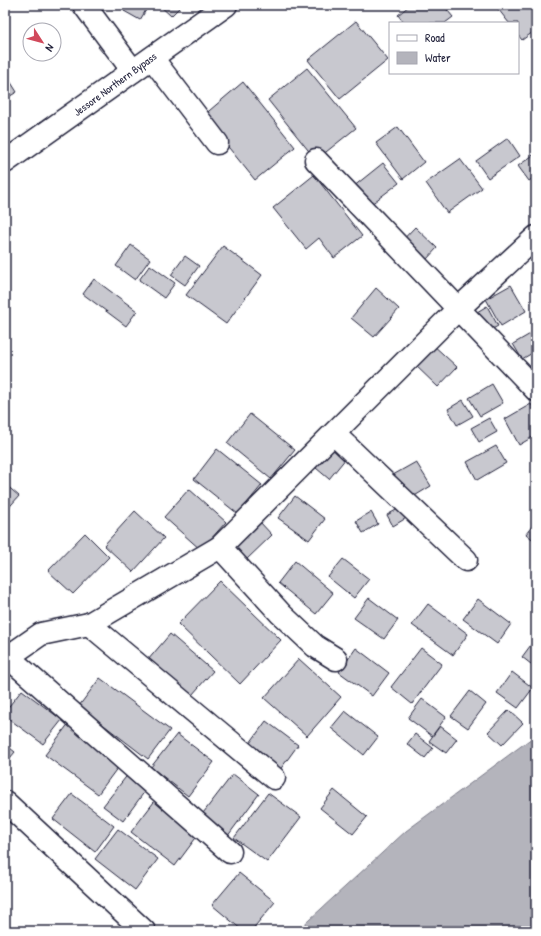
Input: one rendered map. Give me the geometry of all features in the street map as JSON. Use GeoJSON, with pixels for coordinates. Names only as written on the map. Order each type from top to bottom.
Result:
{"type":"FeatureCollection","features":[{"type":"Feature","properties":{"kind":"main road"},"geometry":{"type":"LineString","coordinates":[[84,5],[133,72]]}},
{"type":"Feature","properties":{"kind":"main road","name":"Jessore Northern Bypass"},"geometry":{"type":"LineString","coordinates":[[5,162],[226,5]]}},
{"type":"Feature","properties":{"kind":"main road"},"geometry":{"type":"LineString","coordinates":[[152,58],[217,143]]}},
{"type":"Feature","properties":{"kind":"main road"},"geometry":{"type":"LineString","coordinates":[[316,160],[536,390]]}},
{"type":"Feature","properties":{"kind":"main road"},"geometry":{"type":"LineString","coordinates":[[230,852],[7,658],[41,634],[89,624],[220,547],[458,309],[536,237]]}},
{"type":"Feature","properties":{"kind":"main road"},"geometry":{"type":"LineString","coordinates":[[334,434],[466,560]]}},
{"type":"Feature","properties":{"kind":"main road"},"geometry":{"type":"LineString","coordinates":[[220,547],[280,614],[316,646],[336,659]]}},
{"type":"Feature","properties":{"kind":"main road"},"geometry":{"type":"LineString","coordinates":[[89,624],[274,778]]}},
{"type":"Feature","properties":{"kind":"main road"},"geometry":{"type":"LineString","coordinates":[[5,802],[144,931]]}},
{"type":"Feature","properties":{"kind":"water"},"geometry":{"type":"Polygon","coordinates":[[[536,735],[536,931],[297,931],[406,831],[536,735]]]}},
{"type":"Feature","properties":{"kind":"building"},"geometry":{"type":"Polygon","coordinates":[[[128,5],[149,5],[140,20],[124,11],[128,5]]]}},
{"type":"Feature","properties":{"kind":"building"},"geometry":{"type":"Polygon","coordinates":[[[159,5],[182,5],[171,16],[159,5]]]}},
{"type":"Feature","properties":{"kind":"building"},"geometry":{"type":"Polygon","coordinates":[[[410,5],[443,5],[453,17],[446,22],[403,22],[398,15],[410,5]]]}},
{"type":"Feature","properties":{"kind":"building"},"geometry":{"type":"Polygon","coordinates":[[[495,5],[533,5],[536,10],[536,30],[522,40],[519,36],[519,22],[508,22],[495,5]]]}},
{"type":"Feature","properties":{"kind":"building"},"geometry":{"type":"Polygon","coordinates":[[[356,21],[388,60],[340,99],[308,60],[356,21]]]}},
{"type":"Feature","properties":{"kind":"building"},"geometry":{"type":"Polygon","coordinates":[[[104,41],[109,47],[103,53],[98,47],[104,41]]]}},
{"type":"Feature","properties":{"kind":"building"},"geometry":{"type":"Polygon","coordinates":[[[307,68],[356,128],[316,160],[268,100],[307,68]]]}},
{"type":"Feature","properties":{"kind":"building"},"geometry":{"type":"Polygon","coordinates":[[[5,73],[17,92],[5,99],[5,73]]]}},
{"type":"Feature","properties":{"kind":"building"},"geometry":{"type":"Polygon","coordinates":[[[243,82],[295,147],[255,180],[203,116],[243,82]]]}},
{"type":"Feature","properties":{"kind":"building"},"geometry":{"type":"Polygon","coordinates":[[[398,127],[424,162],[403,179],[376,143],[398,127]]]}},
{"type":"Feature","properties":{"kind":"building"},"geometry":{"type":"Polygon","coordinates":[[[508,138],[520,156],[488,178],[476,161],[508,138]]]}},
{"type":"Feature","properties":{"kind":"building"},"geometry":{"type":"Polygon","coordinates":[[[536,153],[536,176],[529,181],[518,166],[536,153]]]}},
{"type":"Feature","properties":{"kind":"building"},"geometry":{"type":"Polygon","coordinates":[[[460,159],[482,188],[447,213],[426,183],[460,159]]]}},
{"type":"Feature","properties":{"kind":"building"},"geometry":{"type":"Polygon","coordinates":[[[383,163],[399,183],[362,211],[348,191],[383,163]]]}},
{"type":"Feature","properties":{"kind":"building"},"geometry":{"type":"Polygon","coordinates":[[[314,175],[362,236],[334,258],[319,238],[306,249],[273,208],[314,175]]]}},
{"type":"Feature","properties":{"kind":"building"},"geometry":{"type":"Polygon","coordinates":[[[415,227],[437,248],[416,271],[394,249],[415,227]]]}},
{"type":"Feature","properties":{"kind":"building"},"geometry":{"type":"Polygon","coordinates":[[[131,245],[150,259],[135,280],[116,266],[131,245]]]}},
{"type":"Feature","properties":{"kind":"building"},"geometry":{"type":"Polygon","coordinates":[[[223,246],[262,275],[226,324],[186,295],[223,246]]]}},
{"type":"Feature","properties":{"kind":"building"},"geometry":{"type":"Polygon","coordinates":[[[185,256],[199,266],[185,285],[171,275],[185,256]]]}},
{"type":"Feature","properties":{"kind":"building"},"geometry":{"type":"Polygon","coordinates":[[[150,265],[175,283],[164,298],[139,280],[150,265]]]}},
{"type":"Feature","properties":{"kind":"building"},"geometry":{"type":"Polygon","coordinates":[[[94,279],[137,311],[126,326],[83,294],[94,279]]]}},
{"type":"Feature","properties":{"kind":"building"},"geometry":{"type":"Polygon","coordinates":[[[511,285],[526,311],[501,326],[486,299],[511,285]]]}},
{"type":"Feature","properties":{"kind":"building"},"geometry":{"type":"Polygon","coordinates":[[[376,288],[399,309],[374,337],[351,318],[376,288]]]}},
{"type":"Feature","properties":{"kind":"building"},"geometry":{"type":"Polygon","coordinates":[[[487,306],[498,326],[478,337],[467,318],[487,306]]]}},
{"type":"Feature","properties":{"kind":"building"},"geometry":{"type":"Polygon","coordinates":[[[532,333],[536,340],[536,351],[522,359],[513,344],[532,333]]]}},
{"type":"Feature","properties":{"kind":"building"},"geometry":{"type":"Polygon","coordinates":[[[431,343],[457,367],[438,387],[413,363],[431,343]]]}},
{"type":"Feature","properties":{"kind":"building"},"geometry":{"type":"Polygon","coordinates":[[[492,384],[503,403],[480,416],[469,398],[492,384]]]}},
{"type":"Feature","properties":{"kind":"building"},"geometry":{"type":"Polygon","coordinates":[[[463,400],[473,416],[457,425],[448,409],[463,400]]]}},
{"type":"Feature","properties":{"kind":"building"},"geometry":{"type":"Polygon","coordinates":[[[531,404],[536,413],[536,435],[519,445],[505,419],[531,404]]]}},
{"type":"Feature","properties":{"kind":"building"},"geometry":{"type":"Polygon","coordinates":[[[250,414],[295,450],[271,479],[227,443],[250,414]]]}},
{"type":"Feature","properties":{"kind":"building"},"geometry":{"type":"Polygon","coordinates":[[[489,418],[497,432],[479,442],[471,428],[489,418]]]}},
{"type":"Feature","properties":{"kind":"building"},"geometry":{"type":"Polygon","coordinates":[[[338,441],[351,452],[329,479],[316,468],[338,441]]]}},
{"type":"Feature","properties":{"kind":"building"},"geometry":{"type":"Polygon","coordinates":[[[496,446],[506,463],[477,480],[467,462],[496,446]]]}},
{"type":"Feature","properties":{"kind":"building"},"geometry":{"type":"Polygon","coordinates":[[[217,449],[262,485],[238,514],[194,479],[217,449]]]}},
{"type":"Feature","properties":{"kind":"building"},"geometry":{"type":"Polygon","coordinates":[[[416,462],[431,486],[408,500],[393,475],[416,462]]]}},
{"type":"Feature","properties":{"kind":"building"},"geometry":{"type":"Polygon","coordinates":[[[5,484],[19,496],[5,512],[5,484]]]}},
{"type":"Feature","properties":{"kind":"building"},"geometry":{"type":"Polygon","coordinates":[[[189,489],[226,522],[201,550],[164,517],[189,489]]]}},
{"type":"Feature","properties":{"kind":"building"},"geometry":{"type":"Polygon","coordinates":[[[295,496],[325,519],[309,540],[278,518],[295,496]]]}},
{"type":"Feature","properties":{"kind":"building"},"geometry":{"type":"Polygon","coordinates":[[[407,504],[413,514],[393,526],[387,515],[407,504]]]}},
{"type":"Feature","properties":{"kind":"building"},"geometry":{"type":"Polygon","coordinates":[[[135,511],[164,538],[133,572],[104,545],[135,511]]]}},
{"type":"Feature","properties":{"kind":"building"},"geometry":{"type":"Polygon","coordinates":[[[371,512],[378,524],[363,533],[356,521],[371,512]]]}},
{"type":"Feature","properties":{"kind":"building"},"geometry":{"type":"Polygon","coordinates":[[[536,521],[536,542],[526,534],[536,521]]]}},
{"type":"Feature","properties":{"kind":"building"},"geometry":{"type":"Polygon","coordinates":[[[260,522],[272,535],[245,561],[232,547],[260,522]]]}},
{"type":"Feature","properties":{"kind":"building"},"geometry":{"type":"Polygon","coordinates":[[[85,533],[109,557],[73,594],[48,571],[85,533]]]}},
{"type":"Feature","properties":{"kind":"building"},"geometry":{"type":"Polygon","coordinates":[[[343,559],[369,579],[354,598],[328,577],[343,559]]]}},
{"type":"Feature","properties":{"kind":"building"},"geometry":{"type":"Polygon","coordinates":[[[295,561],[333,593],[316,614],[278,583],[295,561]]]}},
{"type":"Feature","properties":{"kind":"building"},"geometry":{"type":"Polygon","coordinates":[[[220,581],[281,640],[240,684],[178,624],[220,581]]]}},
{"type":"Feature","properties":{"kind":"building"},"geometry":{"type":"Polygon","coordinates":[[[369,598],[398,620],[384,639],[354,618],[369,598]]]}},
{"type":"Feature","properties":{"kind":"building"},"geometry":{"type":"Polygon","coordinates":[[[478,599],[511,624],[497,644],[463,619],[478,599]]]}},
{"type":"Feature","properties":{"kind":"building"},"geometry":{"type":"Polygon","coordinates":[[[428,604],[468,634],[453,655],[412,625],[428,604]]]}},
{"type":"Feature","properties":{"kind":"building"},"geometry":{"type":"Polygon","coordinates":[[[170,634],[213,671],[185,703],[142,667],[170,634]]]}},
{"type":"Feature","properties":{"kind":"building"},"geometry":{"type":"Polygon","coordinates":[[[536,638],[536,668],[522,657],[536,638]]]}},
{"type":"Feature","properties":{"kind":"building"},"geometry":{"type":"Polygon","coordinates":[[[356,648],[389,673],[372,696],[339,672],[356,648]]]}},
{"type":"Feature","properties":{"kind":"building"},"geometry":{"type":"Polygon","coordinates":[[[421,648],[442,664],[412,704],[391,687],[421,648]]]}},
{"type":"Feature","properties":{"kind":"building"},"geometry":{"type":"Polygon","coordinates":[[[299,659],[341,697],[307,736],[264,698],[299,659]]]}},
{"type":"Feature","properties":{"kind":"building"},"geometry":{"type":"Polygon","coordinates":[[[512,672],[533,688],[518,708],[497,693],[512,672]]]}},
{"type":"Feature","properties":{"kind":"building"},"geometry":{"type":"Polygon","coordinates":[[[100,678],[170,730],[148,759],[79,706],[100,678]]]}},
{"type":"Feature","properties":{"kind":"building"},"geometry":{"type":"Polygon","coordinates":[[[22,690],[62,720],[43,744],[5,716],[5,711],[22,690]]]}},
{"type":"Feature","properties":{"kind":"building"},"geometry":{"type":"Polygon","coordinates":[[[470,691],[486,704],[468,728],[451,716],[470,691]]]}},
{"type":"Feature","properties":{"kind":"building"},"geometry":{"type":"Polygon","coordinates":[[[422,699],[446,717],[432,736],[408,718],[422,699]]]}},
{"type":"Feature","properties":{"kind":"building"},"geometry":{"type":"Polygon","coordinates":[[[509,710],[523,723],[502,745],[488,732],[509,710]]]}},
{"type":"Feature","properties":{"kind":"building"},"geometry":{"type":"Polygon","coordinates":[[[345,711],[378,737],[364,755],[331,728],[345,711]]]}},
{"type":"Feature","properties":{"kind":"building"},"geometry":{"type":"Polygon","coordinates":[[[266,721],[298,745],[274,778],[242,754],[266,721]]]}},
{"type":"Feature","properties":{"kind":"building"},"geometry":{"type":"Polygon","coordinates":[[[69,723],[121,763],[98,794],[45,755],[69,723]]]}},
{"type":"Feature","properties":{"kind":"building"},"geometry":{"type":"Polygon","coordinates":[[[440,726],[457,739],[446,753],[429,741],[440,726]]]}},
{"type":"Feature","properties":{"kind":"building"},"geometry":{"type":"Polygon","coordinates":[[[177,734],[214,762],[188,796],[151,767],[177,734]]]}},
{"type":"Feature","properties":{"kind":"building"},"geometry":{"type":"Polygon","coordinates":[[[415,734],[433,748],[425,758],[407,744],[415,734]]]}},
{"type":"Feature","properties":{"kind":"building"},"geometry":{"type":"Polygon","coordinates":[[[5,744],[15,752],[5,764],[5,744]]]}},
{"type":"Feature","properties":{"kind":"building"},"geometry":{"type":"Polygon","coordinates":[[[129,773],[148,787],[123,821],[103,806],[129,773]]]}},
{"type":"Feature","properties":{"kind":"building"},"geometry":{"type":"Polygon","coordinates":[[[233,774],[259,794],[227,837],[200,817],[233,774]]]}},
{"type":"Feature","properties":{"kind":"building"},"geometry":{"type":"Polygon","coordinates":[[[334,790],[367,817],[353,834],[320,808],[334,790]]]}},
{"type":"Feature","properties":{"kind":"building"},"geometry":{"type":"Polygon","coordinates":[[[268,793],[301,817],[267,862],[234,838],[268,793]]]}},
{"type":"Feature","properties":{"kind":"building"},"geometry":{"type":"Polygon","coordinates":[[[72,794],[114,826],[95,852],[53,819],[72,794]]]}},
{"type":"Feature","properties":{"kind":"building"},"geometry":{"type":"Polygon","coordinates":[[[157,798],[201,831],[175,866],[131,832],[157,798]]]}},
{"type":"Feature","properties":{"kind":"building"},"geometry":{"type":"Polygon","coordinates":[[[118,829],[158,859],[135,890],[95,859],[118,829]]]}},
{"type":"Feature","properties":{"kind":"building"},"geometry":{"type":"Polygon","coordinates":[[[239,873],[275,902],[251,931],[243,931],[212,905],[239,873]]]}}]}
